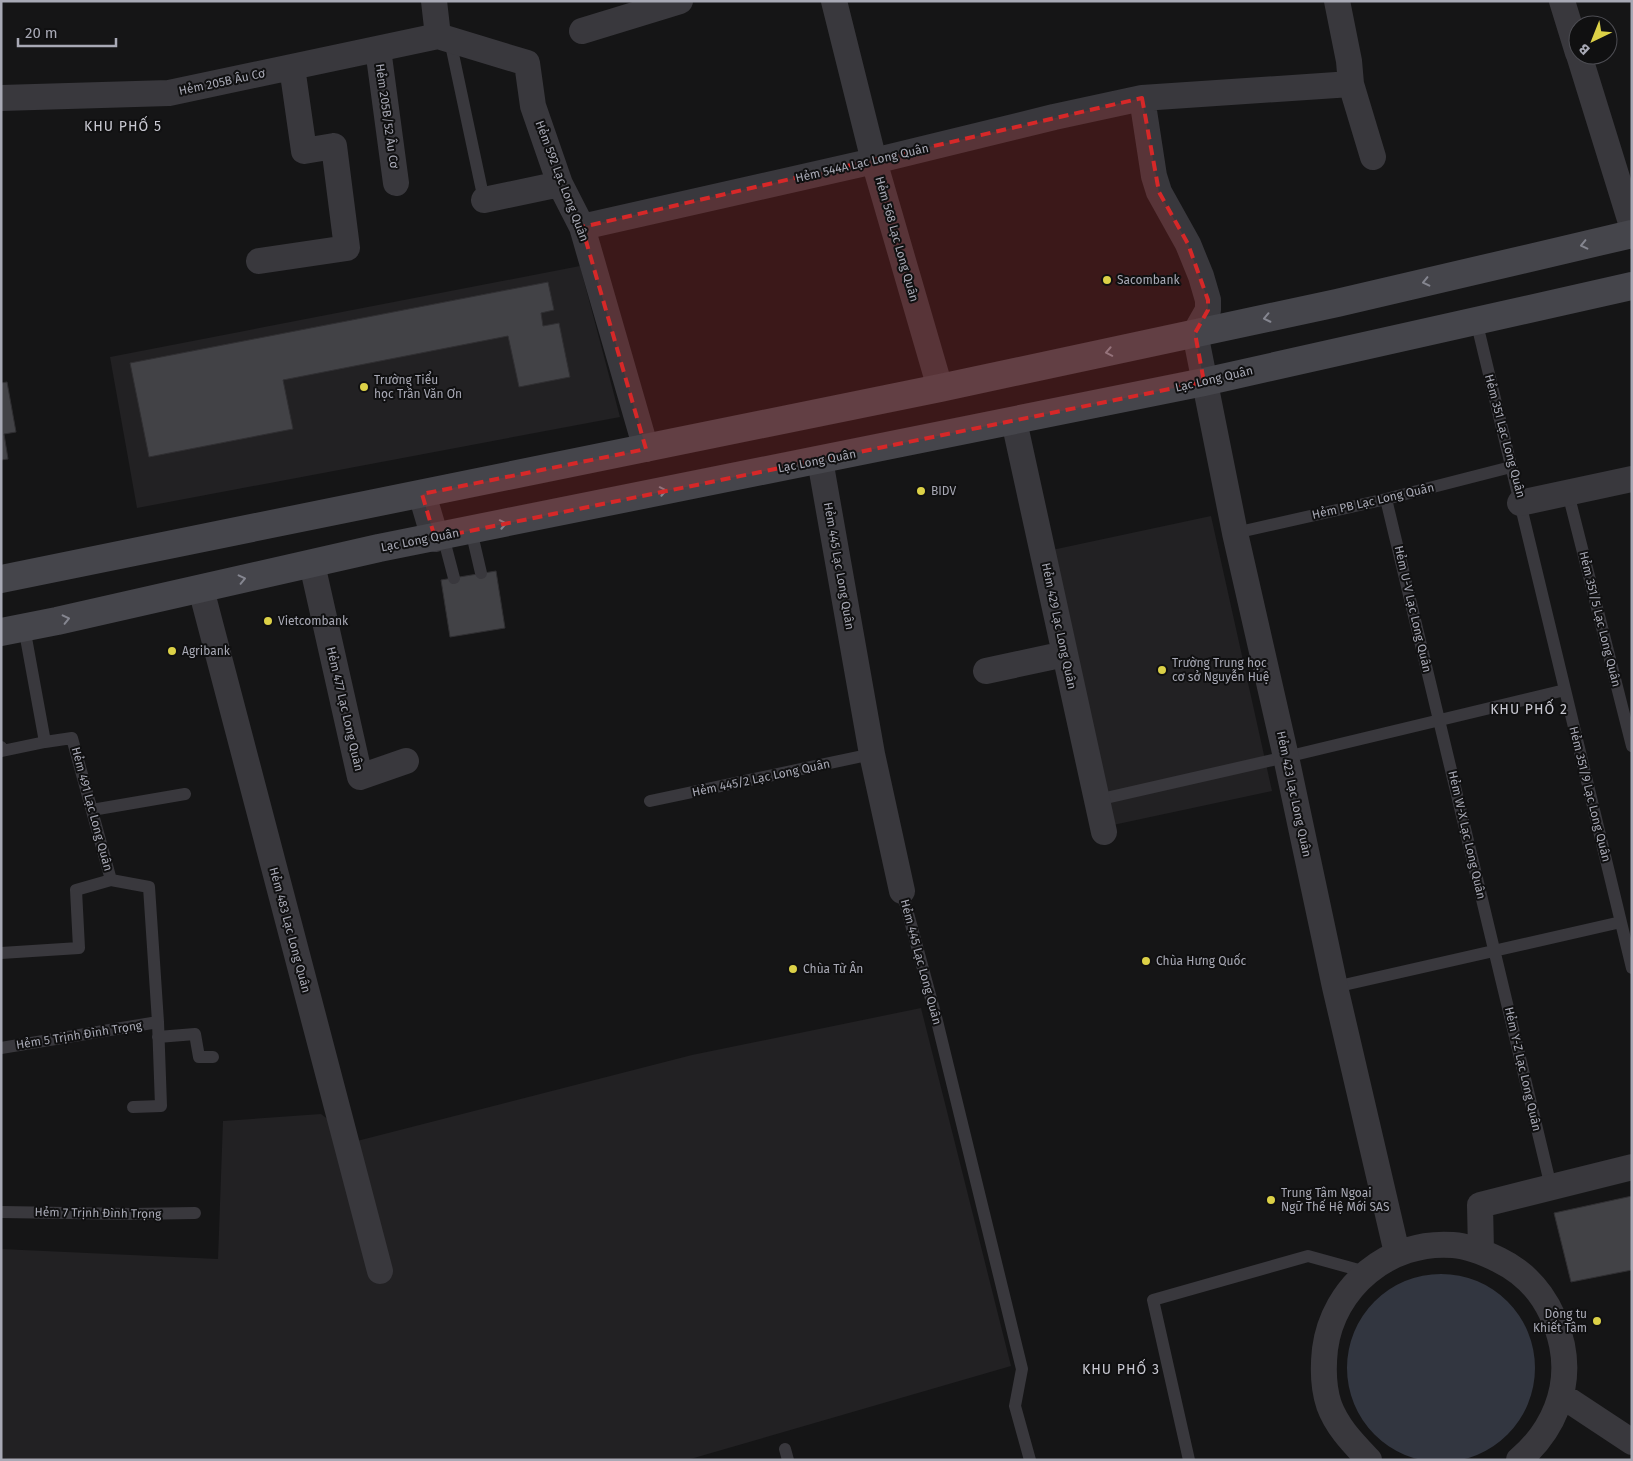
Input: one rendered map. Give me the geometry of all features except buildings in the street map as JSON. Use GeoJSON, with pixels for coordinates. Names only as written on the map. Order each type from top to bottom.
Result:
{"type":"FeatureCollection","features":[{"type":"Feature","properties":{"kind":"main road"},"geometry":{"type":"LineString","coordinates":[[1,579],[940,388],[1347,300],[1632,234]]}},
{"type":"Feature","properties":{"kind":"main road","name":"Lạc Long Quân"},"geometry":{"type":"LineString","coordinates":[[13,629],[471,530],[1204,382],[1632,286]]}},
{"type":"Feature","properties":{"kind":"street"},"geometry":{"type":"LineString","coordinates":[[434,1],[444,38]]}},
{"type":"Feature","properties":{"kind":"street"},"geometry":{"type":"LineString","coordinates":[[582,32],[680,1]]}},
{"type":"Feature","properties":{"kind":"street","name":"Hẻm 568 Lạc Long Quân"},"geometry":{"type":"LineString","coordinates":[[834,1],[874,162],[940,388]]}},
{"type":"Feature","properties":{"kind":"street"},"geometry":{"type":"LineString","coordinates":[[1337,1],[1352,84],[1372,158]]}},
{"type":"Feature","properties":{"kind":"street"},"geometry":{"type":"LineString","coordinates":[[1562,1],[1568,21]]}},
{"type":"Feature","properties":{"kind":"street","name":"Hẻm 205B Âu Cơ"},"geometry":{"type":"LineString","coordinates":[[1,98],[169,93],[378,49],[444,38]]}},
{"type":"Feature","properties":{"kind":"street","name":"Hẻm 592 Lạc Long Quân"},"geometry":{"type":"LineString","coordinates":[[444,38],[527,63],[533,106],[560,184],[582,227],[646,449]]}},
{"type":"Feature","properties":{"kind":"street","name":"Hẻm 205B/52 Âu Cơ"},"geometry":{"type":"LineString","coordinates":[[378,49],[396,183]]}},
{"type":"Feature","properties":{"kind":"street"},"geometry":{"type":"LineString","coordinates":[[1581,65],[1632,226]]}},
{"type":"Feature","properties":{"kind":"street"},"geometry":{"type":"LineString","coordinates":[[259,261],[348,248],[334,146],[304,151],[292,68]]}},
{"type":"Feature","properties":{"kind":"street","name":"Hẻm 544A Lạc Long Quân"},"geometry":{"type":"LineString","coordinates":[[582,227],[874,162],[1054,117],[1142,98],[1352,84]]}},
{"type":"Feature","properties":{"kind":"street"},"geometry":{"type":"LineString","coordinates":[[1142,98],[1154,176],[1159,192],[1188,244],[1208,300],[1208,310],[1195,333]]}},
{"type":"Feature","properties":{"kind":"street"},"geometry":{"type":"LineString","coordinates":[[484,200],[560,184]]}},
{"type":"Feature","properties":{"kind":"street","name":"Hẻm 423 Lạc Long Quân"},"geometry":{"type":"LineString","coordinates":[[1195,333],[1235,533],[1286,757],[1335,987],[1397,1254]]}},
{"type":"Feature","properties":{"kind":"street","name":"Hẻm 429 Lạc Long Quân"},"geometry":{"type":"LineString","coordinates":[[1014,421],[1104,832]]}},
{"type":"Feature","properties":{"kind":"street","name":"Hẻm 445 Lạc Long Quân"},"geometry":{"type":"LineString","coordinates":[[820,460],[872,754],[902,891]]}},
{"type":"Feature","properties":{"kind":"street","name":"Hẻm 351 Lạc Long Quân"},"geometry":{"type":"LineString","coordinates":[[1520,503],[1632,479]]}},
{"type":"Feature","properties":{"kind":"street"},"geometry":{"type":"LineString","coordinates":[[422,494],[439,537]]}},
{"type":"Feature","properties":{"kind":"street","name":"Hẻm 477 Lạc Long Quân"},"geometry":{"type":"LineString","coordinates":[[312,564],[360,777],[406,761]]}},
{"type":"Feature","properties":{"kind":"street","name":"Hẻm 483 Lạc Long Quân"},"geometry":{"type":"LineString","coordinates":[[201,589],[380,1271]]}},
{"type":"Feature","properties":{"kind":"street"},"geometry":{"type":"LineString","coordinates":[[986,671],[1064,654]]}},
{"type":"Feature","properties":{"kind":"street"},"geometry":{"type":"LineString","coordinates":[[1481,1251],[1480,1205],[1632,1167]]}},
{"type":"Feature","properties":{"kind":"street"},"geometry":{"type":"LineString","coordinates":[[1369,1460],[1346,1437],[1329,1404],[1322,1368],[1327,1332],[1342,1299],[1366,1272],[1397,1254],[1424,1246],[1453,1245],[1481,1251],[1513,1267],[1540,1292],[1557,1324],[1565,1359],[1561,1396],[1551,1423],[1534,1447],[1520,1460]]}},
{"type":"Feature","properties":{"kind":"street"},"geometry":{"type":"LineString","coordinates":[[1561,1396],[1632,1442]]}},
{"type":"Feature","properties":{"kind":"lane"},"geometry":{"type":"LineString","coordinates":[[444,38],[484,200]]}},
{"type":"Feature","properties":{"kind":"lane","name":"Hẻm 351 Lạc Long Quân"},"geometry":{"type":"LineString","coordinates":[[1476,320],[1520,503]]}},
{"type":"Feature","properties":{"kind":"lane","name":"Hẻm PB Lạc Long Quân"},"geometry":{"type":"LineString","coordinates":[[1235,533],[1386,499],[1511,467]]}},
{"type":"Feature","properties":{"kind":"lane","name":"Hẻm 351/5 Lạc Long Quân"},"geometry":{"type":"LineString","coordinates":[[1568,493],[1632,746]]}},
{"type":"Feature","properties":{"kind":"lane","name":"Hẻm U-V Lạc Long Quân"},"geometry":{"type":"LineString","coordinates":[[1386,499],[1439,719]]}},
{"type":"Feature","properties":{"kind":"lane","name":"Hẻm 351/9 Lạc Long Quân"},"geometry":{"type":"LineString","coordinates":[[1520,503],[1621,922],[1629,938],[1632,968]]}},
{"type":"Feature","properties":{"kind":"lane"},"geometry":{"type":"LineString","coordinates":[[471,530],[481,574]]}},
{"type":"Feature","properties":{"kind":"lane"},"geometry":{"type":"LineString","coordinates":[[439,537],[454,578]]}},
{"type":"Feature","properties":{"kind":"lane"},"geometry":{"type":"LineString","coordinates":[[2,749],[45,742],[13,629]]}},
{"type":"Feature","properties":{"kind":"lane"},"geometry":{"type":"LineString","coordinates":[[1097,800],[1565,690]]}},
{"type":"Feature","properties":{"kind":"lane","name":"Hẻm W-X Lạc Long Quân"},"geometry":{"type":"LineString","coordinates":[[1439,719],[1494,951]]}},
{"type":"Feature","properties":{"kind":"lane","name":"Hẻm 491 Lạc Long Quân"},"geometry":{"type":"LineString","coordinates":[[45,742],[72,738],[111,880],[149,887],[158,1022]]}},
{"type":"Feature","properties":{"kind":"lane","name":"Hẻm 445/2 Lạc Long Quân"},"geometry":{"type":"LineString","coordinates":[[650,801],[872,754]]}},
{"type":"Feature","properties":{"kind":"lane"},"geometry":{"type":"LineString","coordinates":[[92,810],[185,794]]}},
{"type":"Feature","properties":{"kind":"lane"},"geometry":{"type":"LineString","coordinates":[[1,953],[79,948],[76,890],[111,880]]}},
{"type":"Feature","properties":{"kind":"lane","name":"Hẻm 445 Lạc Long Quân"},"geometry":{"type":"LineString","coordinates":[[902,891],[936,1017],[1022,1369],[1015,1406],[1030,1460]]}},
{"type":"Feature","properties":{"kind":"lane"},"geometry":{"type":"LineString","coordinates":[[1335,987],[1621,922]]}},
{"type":"Feature","properties":{"kind":"lane","name":"Hẻm Y-Z Lạc Long Quân"},"geometry":{"type":"LineString","coordinates":[[1494,951],[1551,1188]]}},
{"type":"Feature","properties":{"kind":"lane"},"geometry":{"type":"LineString","coordinates":[[133,1106],[161,1106],[158,1022]]}},
{"type":"Feature","properties":{"kind":"lane","name":"Hẻm 5 Trịnh Đình Trọng"},"geometry":{"type":"LineString","coordinates":[[1,1048],[158,1022]]}},
{"type":"Feature","properties":{"kind":"lane","name":"Hẻm 5 Trịnh Đình Trọng"},"geometry":{"type":"LineString","coordinates":[[158,1037],[195,1034],[199,1057],[213,1057]]}},
{"type":"Feature","properties":{"kind":"lane","name":"Hẻm 7 Trịnh Đình Trọng"},"geometry":{"type":"LineString","coordinates":[[1,1212],[195,1213]]}},
{"type":"Feature","properties":{"kind":"lane"},"geometry":{"type":"LineString","coordinates":[[1189,1460],[1153,1300],[1308,1256],[1366,1272]]}},
{"type":"Feature","properties":{"kind":"highlighted area"},"geometry":{"type":"Polygon","coordinates":[[[1142,98],[1159,192],[1188,244],[1208,300],[1208,310],[1195,333],[1204,382],[435,538],[422,494],[646,449],[582,227],[1142,98]]]}},
{"type":"Feature","properties":{"kind":"shaded area","name":"Trường Tiểu học Trần Văn Ơn"},"geometry":{"type":"Polygon","coordinates":[[[580,266],[620,417],[137,508],[110,357],[580,266]]]}},
{"type":"Feature","properties":{"kind":"shaded area","name":"Trường Trung học cơ sở Nguyễn Huệ"},"geometry":{"type":"Polygon","coordinates":[[[1211,516],[1272,791],[1113,825],[1052,550],[1211,516]]]}},
{"type":"Feature","properties":{"kind":"shaded area"},"geometry":{"type":"Polygon","coordinates":[[[921,1008],[1011,1366],[687,1460],[20,1460],[1,1458],[1,1249],[218,1259],[223,1121],[321,1114],[357,1141],[692,1055],[921,1008]]]}},
{"type":"Feature","properties":{"kind":"shaded area"},"geometry":{"type":"Polygon","coordinates":[[[1450,1274],[1477,1281],[1508,1301],[1528,1332],[1534,1350],[1534,1386],[1528,1404],[1508,1435],[1477,1455],[1459,1461],[1432,1462],[1423,1461],[1397,1451],[1381,1441],[1368,1428],[1354,1404],[1348,1386],[1347,1359],[1348,1350],[1358,1324],[1368,1308],[1381,1295],[1405,1281],[1423,1275],[1450,1274]]]}},
{"type":"Feature","properties":{"kind":"place","name":"Sacombank"},"geometry":{"type":"Point","coordinates":[1107,280]}},
{"type":"Feature","properties":{"kind":"place","name":"Trường Tiểu học Trần Văn Ơn"},"geometry":{"type":"Point","coordinates":[364,387]}},
{"type":"Feature","properties":{"kind":"place","name":"BIDV"},"geometry":{"type":"Point","coordinates":[921,491]}},
{"type":"Feature","properties":{"kind":"place","name":"Vietcombank"},"geometry":{"type":"Point","coordinates":[268,621]}},
{"type":"Feature","properties":{"kind":"place","name":"Agribank"},"geometry":{"type":"Point","coordinates":[172,651]}},
{"type":"Feature","properties":{"kind":"place","name":"Trường Trung học cơ sở Nguyễn Huệ"},"geometry":{"type":"Point","coordinates":[1162,670]}},
{"type":"Feature","properties":{"kind":"place","name":"Chùa Hưng Quốc"},"geometry":{"type":"Point","coordinates":[1146,961]}},
{"type":"Feature","properties":{"kind":"place","name":"Chùa Từ Ân"},"geometry":{"type":"Point","coordinates":[793,969]}},
{"type":"Feature","properties":{"kind":"place","name":"Trung Tâm Ngoại Ngữ Thế Hệ Mới SAS"},"geometry":{"type":"Point","coordinates":[1271,1200]}},
{"type":"Feature","properties":{"kind":"place","name":"Dòng tu Khiết Tâm"},"geometry":{"type":"Point","coordinates":[1597,1321]}},
{"type":"Feature","properties":{"kind":"district","name":"KHU PHỐ 5"},"geometry":{"type":"Point","coordinates":[123,126]}},
{"type":"Feature","properties":{"kind":"district","name":"KHU PHỐ 2"},"geometry":{"type":"Point","coordinates":[1529,709]}},
{"type":"Feature","properties":{"kind":"district","name":"KHU PHỐ 3"},"geometry":{"type":"Point","coordinates":[1121,1369]}}]}
